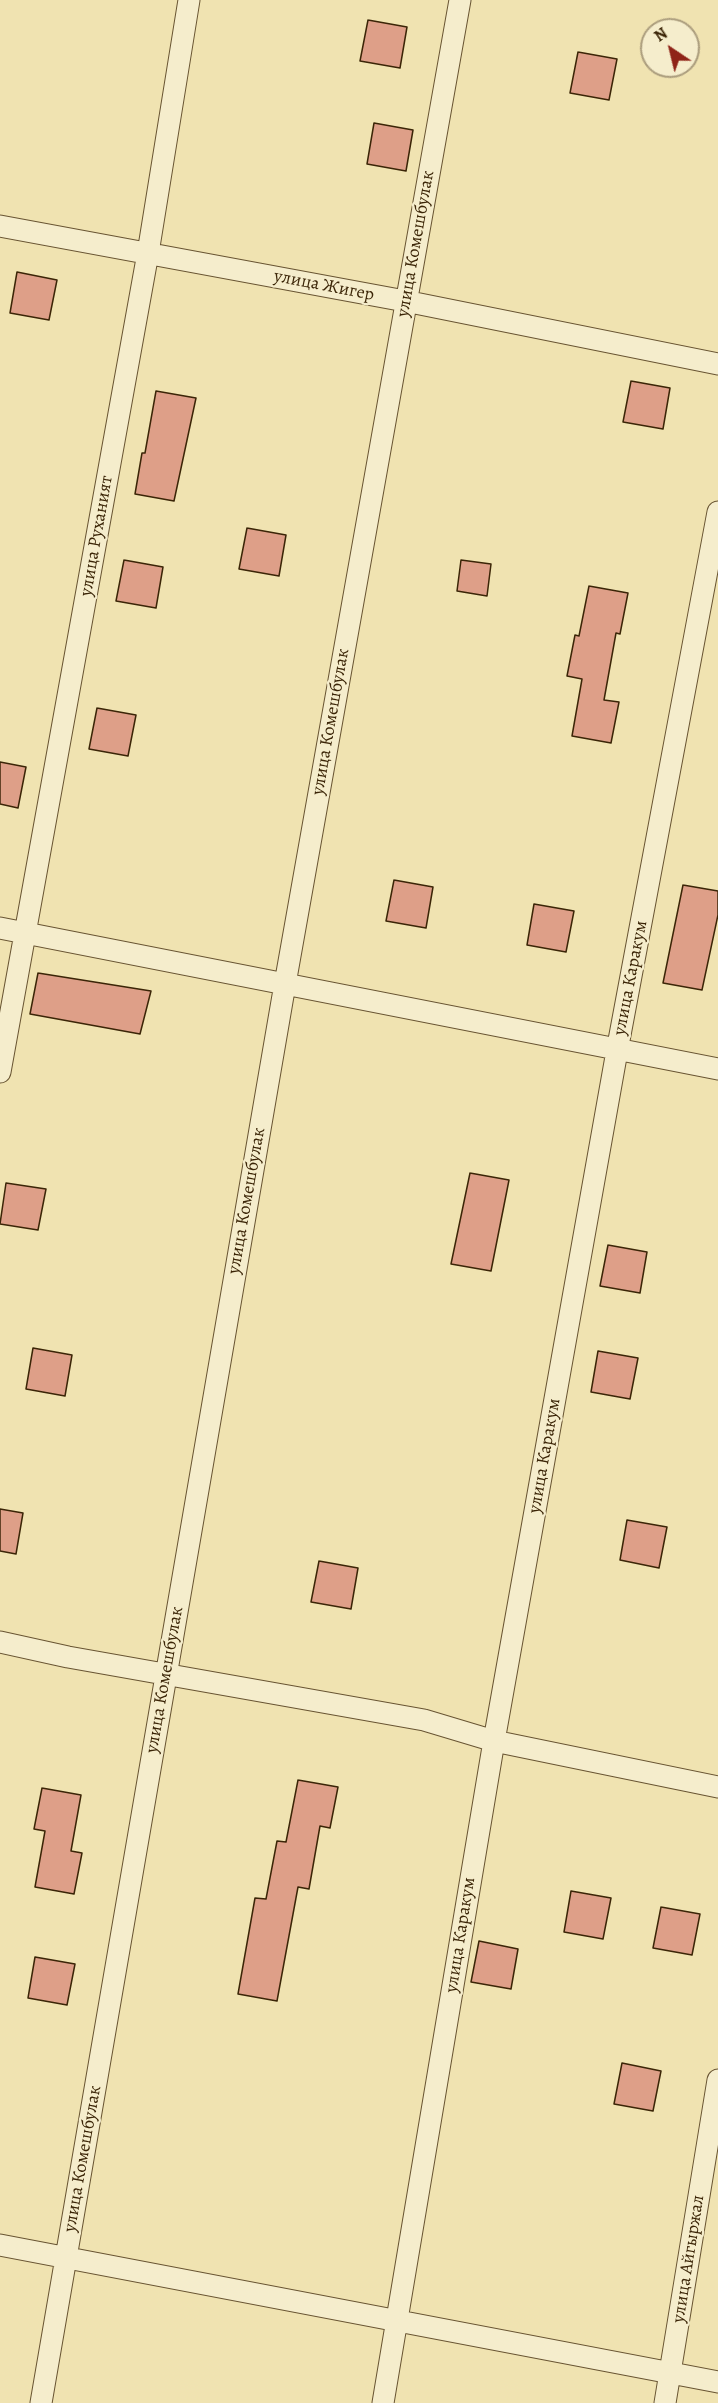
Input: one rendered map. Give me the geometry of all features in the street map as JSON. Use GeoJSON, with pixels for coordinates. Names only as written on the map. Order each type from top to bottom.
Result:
{"type":"FeatureCollection","features":[{"type":"Feature","properties":{"kind":"street","name":"улица Руханият"},"geometry":{"type":"LineString","coordinates":[[0,1072],[148,253],[189,0]]}},
{"type":"Feature","properties":{"kind":"street","name":"улица Комешбулак"},"geometry":{"type":"LineString","coordinates":[[41,2403],[285,984],[460,0]]}},
{"type":"Feature","properties":{"kind":"street","name":"улица Жигер"},"geometry":{"type":"LineString","coordinates":[[0,226],[405,301],[718,364]]}},
{"type":"Feature","properties":{"kind":"street","name":"улица Каракум"},"geometry":{"type":"LineString","coordinates":[[383,2403],[494,1741],[617,1051],[718,512]]}},
{"type":"Feature","properties":{"kind":"street"},"geometry":{"type":"LineString","coordinates":[[0,928],[718,1069]]}},
{"type":"Feature","properties":{"kind":"street"},"geometry":{"type":"LineString","coordinates":[[0,1642],[68,1657],[424,1720],[494,1741],[718,1787]]}},
{"type":"Feature","properties":{"kind":"street","name":"улица Айгыржал"},"geometry":{"type":"LineString","coordinates":[[665,2403],[718,2080]]}},
{"type":"Feature","properties":{"kind":"street"},"geometry":{"type":"LineString","coordinates":[[0,2245],[718,2382]]}},
{"type":"Feature","properties":{"kind":"building"},"geometry":{"type":"Polygon","coordinates":[[[368,20],[407,27],[400,68],[360,61],[368,20]]]}},
{"type":"Feature","properties":{"kind":"building"},"geometry":{"type":"Polygon","coordinates":[[[578,52],[617,59],[609,100],[570,93],[578,52]]]}},
{"type":"Feature","properties":{"kind":"building"},"geometry":{"type":"Polygon","coordinates":[[[374,123],[413,130],[406,171],[367,164],[374,123]]]}},
{"type":"Feature","properties":{"kind":"building"},"geometry":{"type":"Polygon","coordinates":[[[17,272],[57,280],[49,320],[10,313],[17,272]]]}},
{"type":"Feature","properties":{"kind":"building"},"geometry":{"type":"Polygon","coordinates":[[[631,381],[670,388],[663,429],[623,422],[631,381]]]}},
{"type":"Feature","properties":{"kind":"building"},"geometry":{"type":"Polygon","coordinates":[[[156,391],[196,398],[174,501],[135,494],[156,391]]]}},
{"type":"Feature","properties":{"kind":"building"},"geometry":{"type":"Polygon","coordinates":[[[247,528],[286,535],[279,576],[239,569],[247,528]]]}},
{"type":"Feature","properties":{"kind":"building"},"geometry":{"type":"Polygon","coordinates":[[[124,560],[163,567],[156,608],[116,601],[124,560]]]}},
{"type":"Feature","properties":{"kind":"building"},"geometry":{"type":"Polygon","coordinates":[[[461,560],[491,564],[487,596],[457,591],[461,560]]]}},
{"type":"Feature","properties":{"kind":"building"},"geometry":{"type":"Polygon","coordinates":[[[589,586],[628,593],[620,634],[616,633],[604,700],[619,702],[611,743],[572,736],[582,679],[567,676],[575,635],[579,636],[589,586]]]}},
{"type":"Feature","properties":{"kind":"building"},"geometry":{"type":"Polygon","coordinates":[[[97,708],[136,715],[128,756],[89,749],[97,708]]]}},
{"type":"Feature","properties":{"kind":"building"},"geometry":{"type":"Polygon","coordinates":[[[0,762],[26,767],[18,808],[0,804],[0,762]]]}},
{"type":"Feature","properties":{"kind":"building"},"geometry":{"type":"Polygon","coordinates":[[[394,880],[433,887],[426,928],[386,921],[394,880]]]}},
{"type":"Feature","properties":{"kind":"building"},"geometry":{"type":"Polygon","coordinates":[[[683,885],[718,891],[718,915],[702,990],[663,983],[683,885]]]}},
{"type":"Feature","properties":{"kind":"building"},"geometry":{"type":"Polygon","coordinates":[[[534,904],[574,911],[566,952],[527,945],[534,904]]]}},
{"type":"Feature","properties":{"kind":"building"},"geometry":{"type":"Polygon","coordinates":[[[38,973],[151,991],[140,1034],[30,1014],[38,973]]]}},
{"type":"Feature","properties":{"kind":"building"},"geometry":{"type":"Polygon","coordinates":[[[470,1173],[509,1180],[491,1271],[451,1264],[470,1173]]]}},
{"type":"Feature","properties":{"kind":"building"},"geometry":{"type":"Polygon","coordinates":[[[6,1183],[46,1189],[38,1230],[0,1224],[6,1183]]]}},
{"type":"Feature","properties":{"kind":"building"},"geometry":{"type":"Polygon","coordinates":[[[608,1245],[647,1252],[640,1293],[600,1286],[608,1245]]]}},
{"type":"Feature","properties":{"kind":"building"},"geometry":{"type":"Polygon","coordinates":[[[33,1348],[72,1355],[65,1396],[26,1389],[33,1348]]]}},
{"type":"Feature","properties":{"kind":"building"},"geometry":{"type":"Polygon","coordinates":[[[598,1351],[638,1358],[630,1399],[591,1392],[598,1351]]]}},
{"type":"Feature","properties":{"kind":"building"},"geometry":{"type":"Polygon","coordinates":[[[0,1509],[23,1513],[16,1554],[0,1551],[0,1509]]]}},
{"type":"Feature","properties":{"kind":"building"},"geometry":{"type":"Polygon","coordinates":[[[627,1520],[667,1527],[659,1568],[620,1560],[627,1520]]]}},
{"type":"Feature","properties":{"kind":"building"},"geometry":{"type":"Polygon","coordinates":[[[319,1561],[358,1568],[351,1609],[311,1602],[319,1561]]]}},
{"type":"Feature","properties":{"kind":"building"},"geometry":{"type":"Polygon","coordinates":[[[298,1780],[338,1787],[330,1828],[320,1826],[309,1889],[298,1887],[277,2001],[238,1994],[255,1898],[266,1899],[277,1841],[286,1842],[298,1780]]]}},
{"type":"Feature","properties":{"kind":"building"},"geometry":{"type":"Polygon","coordinates":[[[42,1788],[81,1795],[71,1851],[82,1853],[74,1894],[35,1887],[45,1831],[34,1829],[42,1788]]]}},
{"type":"Feature","properties":{"kind":"building"},"geometry":{"type":"Polygon","coordinates":[[[571,1891],[611,1898],[603,1939],[564,1932],[571,1891]]]}},
{"type":"Feature","properties":{"kind":"building"},"geometry":{"type":"Polygon","coordinates":[[[661,1907],[700,1914],[692,1955],[653,1948],[661,1907]]]}},
{"type":"Feature","properties":{"kind":"building"},"geometry":{"type":"Polygon","coordinates":[[[479,1941],[518,1949],[511,1989],[471,1982],[479,1941]]]}},
{"type":"Feature","properties":{"kind":"building"},"geometry":{"type":"Polygon","coordinates":[[[35,1957],[75,1964],[67,2005],[28,1998],[35,1957]]]}},
{"type":"Feature","properties":{"kind":"building"},"geometry":{"type":"Polygon","coordinates":[[[622,2063],[661,2071],[653,2111],[614,2104],[622,2063]]]}}]}
